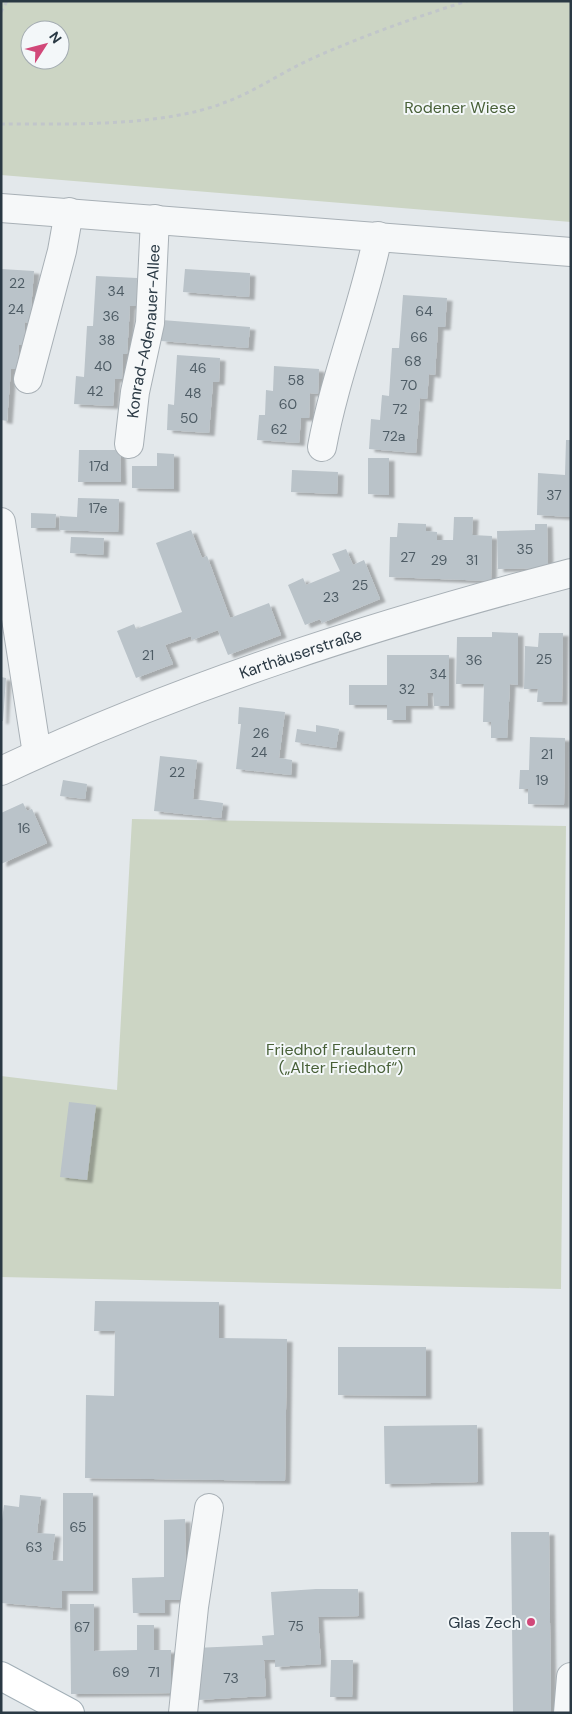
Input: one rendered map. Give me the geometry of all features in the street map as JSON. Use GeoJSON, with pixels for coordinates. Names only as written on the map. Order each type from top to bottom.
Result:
{"type":"FeatureCollection","features":[{"type":"Feature","properties":{"kind":"main road"},"geometry":{"type":"LineString","coordinates":[[1,1676],[70,1713]]}},
{"type":"Feature","properties":{"kind":"street"},"geometry":{"type":"LineString","coordinates":[[1,208],[571,252]]}},
{"type":"Feature","properties":{"kind":"street"},"geometry":{"type":"LineString","coordinates":[[28,379],[62,251],[69,212]]}},
{"type":"Feature","properties":{"kind":"street","name":"Konrad-Adenauer-Allee"},"geometry":{"type":"LineString","coordinates":[[130,444],[135,392],[150,323],[155,219]]}},
{"type":"Feature","properties":{"kind":"street"},"geometry":{"type":"LineString","coordinates":[[322,447],[328,414],[369,278],[378,236]]}},
{"type":"Feature","properties":{"kind":"street"},"geometry":{"type":"LineString","coordinates":[[1,522],[37,754]]}},
{"type":"Feature","properties":{"kind":"street","name":"Karthäuserstraße"},"geometry":{"type":"LineString","coordinates":[[1,771],[37,754],[174,698],[358,632],[571,573]]}},
{"type":"Feature","properties":{"kind":"street"},"geometry":{"type":"LineString","coordinates":[[183,1713],[194,1606],[209,1508]]}},
{"type":"Feature","properties":{"kind":"street"},"geometry":{"type":"LineString","coordinates":[[568,1713],[571,1677]]}},
{"type":"Feature","properties":{"kind":"path"},"geometry":{"type":"LineString","coordinates":[[1,12],[6,1]]}},
{"type":"Feature","properties":{"kind":"path"},"geometry":{"type":"LineString","coordinates":[[1,124],[106,122],[181,115],[226,102],[309,60],[376,31],[467,1]]}},
{"type":"Feature","properties":{"kind":"green space","name":"Rodener Wiese"},"geometry":{"type":"Polygon","coordinates":[[[1,1],[571,1],[571,222],[1,175],[1,1]]]}},
{"type":"Feature","properties":{"kind":"green space","name":"Friedhof Fraulautern („Alter Friedhof“)"},"geometry":{"type":"Polygon","coordinates":[[[132,819],[566,826],[561,1289],[1,1277],[1,1076],[117,1090],[132,819]]]}},
{"type":"Feature","properties":{"kind":"building"},"geometry":{"type":"Polygon","coordinates":[[[1,269],[34,271],[30,323],[25,322],[24,345],[19,345],[17,369],[11,369],[7,421],[1,420],[1,269]]]}},
{"type":"Feature","properties":{"kind":"building"},"geometry":{"type":"Polygon","coordinates":[[[185,269],[250,273],[249,297],[183,292],[185,269]]]}},
{"type":"Feature","properties":{"kind":"building"},"geometry":{"type":"Polygon","coordinates":[[[96,276],[137,278],[136,306],[130,306],[127,354],[123,354],[122,379],[115,379],[113,406],[74,404],[76,376],[84,377],[87,326],[93,326],[96,276]]]}},
{"type":"Feature","properties":{"kind":"building"},"geometry":{"type":"Polygon","coordinates":[[[403,295],[447,298],[445,327],[438,327],[435,375],[429,374],[427,399],[420,398],[416,453],[369,449],[371,419],[380,420],[382,395],[389,396],[392,348],[399,348],[403,295]]]}},
{"type":"Feature","properties":{"kind":"building"},"geometry":{"type":"Polygon","coordinates":[[[162,320],[250,327],[248,348],[161,341],[162,320]]]}},
{"type":"Feature","properties":{"kind":"building"},"geometry":{"type":"Polygon","coordinates":[[[177,355],[220,358],[219,382],[213,382],[209,433],[167,430],[168,404],[174,405],[177,355]]]}},
{"type":"Feature","properties":{"kind":"building"},"geometry":{"type":"Polygon","coordinates":[[[274,366],[319,369],[318,394],[310,393],[309,418],[301,418],[299,443],[257,440],[259,415],[265,415],[266,390],[273,391],[274,366]]]}},
{"type":"Feature","properties":{"kind":"building"},"geometry":{"type":"Polygon","coordinates":[[[566,440],[571,440],[571,517],[537,515],[538,473],[565,475],[566,440]]]}},
{"type":"Feature","properties":{"kind":"building"},"geometry":{"type":"Polygon","coordinates":[[[79,450],[120,450],[121,482],[78,482],[79,450]]]}},
{"type":"Feature","properties":{"kind":"building"},"geometry":{"type":"Polygon","coordinates":[[[157,453],[174,454],[174,489],[132,488],[132,466],[157,466],[157,453]]]}},
{"type":"Feature","properties":{"kind":"building"},"geometry":{"type":"Polygon","coordinates":[[[368,458],[389,458],[389,495],[368,494],[368,458]]]}},
{"type":"Feature","properties":{"kind":"building"},"geometry":{"type":"Polygon","coordinates":[[[292,470],[338,472],[337,494],[291,492],[292,470]]]}},
{"type":"Feature","properties":{"kind":"building"},"geometry":{"type":"Polygon","coordinates":[[[78,498],[119,499],[118,532],[59,530],[60,516],[77,517],[78,498]]]}},
{"type":"Feature","properties":{"kind":"building"},"geometry":{"type":"Polygon","coordinates":[[[31,513],[56,514],[55,528],[31,528],[31,513]]]}},
{"type":"Feature","properties":{"kind":"building"},"geometry":{"type":"Polygon","coordinates":[[[454,517],[473,517],[472,535],[492,536],[491,581],[389,577],[390,537],[397,537],[398,523],[426,524],[426,531],[437,532],[437,540],[453,540],[454,517]]]}},
{"type":"Feature","properties":{"kind":"building"},"geometry":{"type":"Polygon","coordinates":[[[535,524],[547,524],[548,568],[498,569],[497,531],[535,530],[535,524]]]}},
{"type":"Feature","properties":{"kind":"building"},"geometry":{"type":"Polygon","coordinates":[[[191,530],[202,558],[207,556],[230,618],[269,603],[281,635],[228,655],[218,630],[192,640],[191,636],[165,645],[173,664],[136,678],[117,631],[134,624],[136,629],[182,612],[156,543],[191,530]]]}},
{"type":"Feature","properties":{"kind":"building"},"geometry":{"type":"Polygon","coordinates":[[[71,537],[104,538],[103,555],[70,553],[71,537]]]}},
{"type":"Feature","properties":{"kind":"building"},"geometry":{"type":"Polygon","coordinates":[[[346,549],[353,565],[364,560],[380,599],[322,623],[320,619],[305,625],[288,585],[303,578],[306,585],[340,571],[332,554],[346,549]]]}},
{"type":"Feature","properties":{"kind":"building"},"geometry":{"type":"Polygon","coordinates":[[[492,632],[518,633],[518,685],[510,684],[507,738],[491,738],[491,722],[483,722],[484,684],[456,684],[457,637],[492,637],[492,632]]]}},
{"type":"Feature","properties":{"kind":"building"},"geometry":{"type":"Polygon","coordinates":[[[539,633],[563,633],[562,702],[537,702],[538,689],[524,689],[525,646],[538,647],[539,633]]]}},
{"type":"Feature","properties":{"kind":"building"},"geometry":{"type":"Polygon","coordinates":[[[387,655],[449,655],[449,706],[434,706],[433,693],[427,693],[428,706],[406,706],[406,720],[387,720],[387,705],[349,705],[349,685],[387,685],[387,655]]]}},
{"type":"Feature","properties":{"kind":"building"},"geometry":{"type":"Polygon","coordinates":[[[1,677],[6,678],[3,721],[1,721],[1,677]]]}},
{"type":"Feature","properties":{"kind":"building"},"geometry":{"type":"Polygon","coordinates":[[[239,707],[285,712],[279,758],[292,760],[291,775],[236,769],[241,724],[238,724],[239,707]]]}},
{"type":"Feature","properties":{"kind":"building"},"geometry":{"type":"Polygon","coordinates":[[[316,725],[339,729],[336,748],[295,742],[297,729],[316,732],[316,725]]]}},
{"type":"Feature","properties":{"kind":"building"},"geometry":{"type":"Polygon","coordinates":[[[530,737],[565,738],[564,805],[528,804],[528,789],[519,789],[520,770],[529,770],[530,737]]]}},
{"type":"Feature","properties":{"kind":"building"},"geometry":{"type":"Polygon","coordinates":[[[160,756],[197,760],[193,799],[223,803],[221,818],[154,811],[160,756]]]}},
{"type":"Feature","properties":{"kind":"building"},"geometry":{"type":"Polygon","coordinates":[[[63,780],[87,784],[85,799],[60,796],[63,780]]]}},
{"type":"Feature","properties":{"kind":"building"},"geometry":{"type":"Polygon","coordinates":[[[23,803],[27,811],[32,809],[47,843],[1,864],[1,813],[23,803]]]}},
{"type":"Feature","properties":{"kind":"building"},"geometry":{"type":"Polygon","coordinates":[[[69,1102],[96,1105],[87,1180],[60,1177],[69,1102]]]}},
{"type":"Feature","properties":{"kind":"building"},"geometry":{"type":"Polygon","coordinates":[[[95,1301],[219,1302],[219,1338],[287,1339],[285,1481],[85,1478],[86,1395],[114,1396],[115,1331],[94,1331],[95,1301]]]}},
{"type":"Feature","properties":{"kind":"building"},"geometry":{"type":"Polygon","coordinates":[[[338,1347],[426,1347],[426,1396],[338,1395],[338,1347]]]}},
{"type":"Feature","properties":{"kind":"building"},"geometry":{"type":"Polygon","coordinates":[[[477,1425],[478,1482],[385,1484],[384,1426],[477,1425]]]}},
{"type":"Feature","properties":{"kind":"building"},"geometry":{"type":"Polygon","coordinates":[[[63,1493],[93,1493],[93,1591],[62,1591],[62,1608],[1,1603],[1,1527],[4,1505],[19,1507],[20,1495],[41,1497],[37,1533],[55,1534],[52,1560],[63,1561],[63,1493]]]}},
{"type":"Feature","properties":{"kind":"building"},"geometry":{"type":"Polygon","coordinates":[[[185,1519],[186,1600],[165,1600],[165,1613],[133,1613],[132,1578],[164,1577],[164,1520],[185,1519]]]}},
{"type":"Feature","properties":{"kind":"building","name":"Glas Zech"},"geometry":{"type":"Polygon","coordinates":[[[511,1532],[549,1532],[551,1713],[513,1713],[511,1532]]]}},
{"type":"Feature","properties":{"kind":"building"},"geometry":{"type":"Polygon","coordinates":[[[358,1589],[359,1616],[318,1617],[321,1664],[275,1667],[275,1660],[264,1660],[266,1696],[198,1700],[195,1648],[263,1645],[262,1636],[274,1635],[271,1592],[358,1589]]]}},
{"type":"Feature","properties":{"kind":"building"},"geometry":{"type":"Polygon","coordinates":[[[70,1604],[94,1604],[94,1651],[137,1650],[137,1625],[154,1625],[154,1650],[171,1650],[171,1693],[71,1694],[70,1604]]]}},
{"type":"Feature","properties":{"kind":"building"},"geometry":{"type":"Polygon","coordinates":[[[331,1660],[353,1660],[352,1697],[330,1697],[331,1660]]]}},
{"type":"Feature","properties":{"kind":"place","name":"Glas Zech"},"geometry":{"type":"Point","coordinates":[531,1622]}}]}
